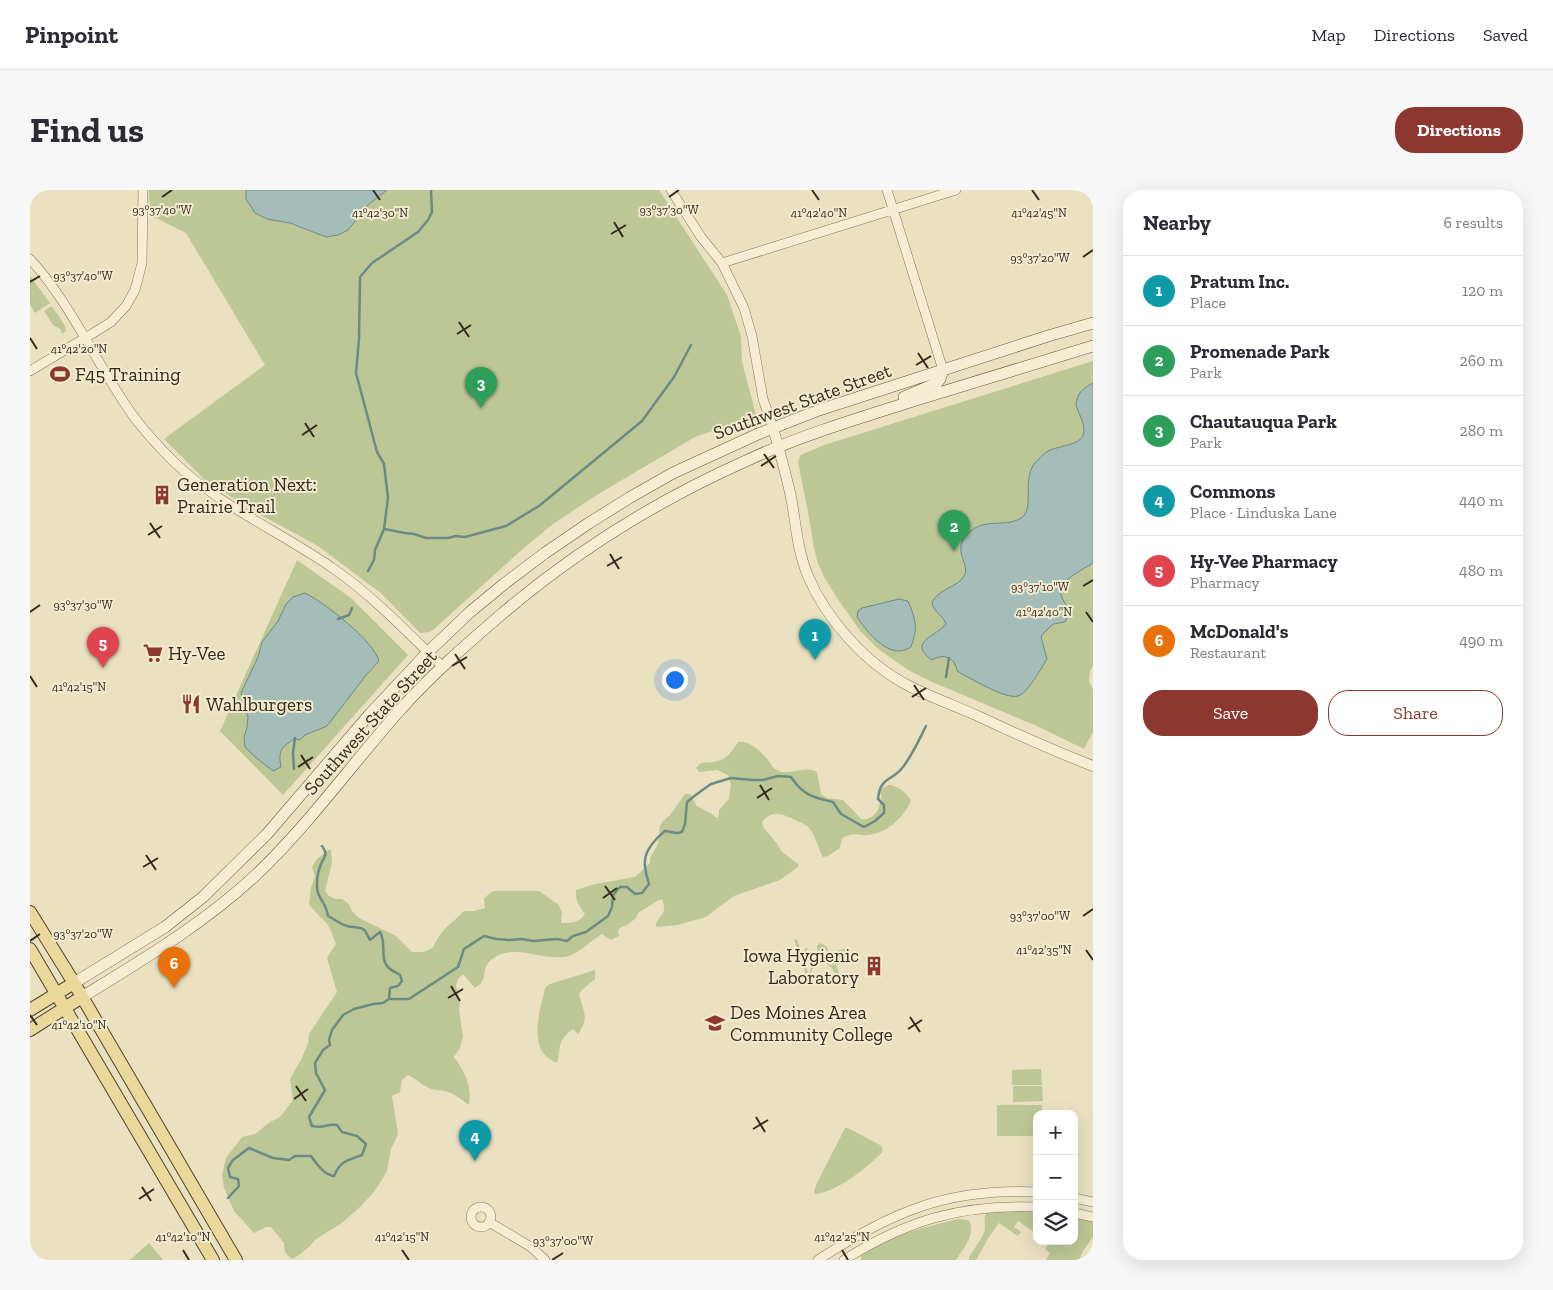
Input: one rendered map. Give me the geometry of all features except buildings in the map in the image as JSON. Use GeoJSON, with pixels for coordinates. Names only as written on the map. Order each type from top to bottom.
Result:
{"type":"FeatureCollection","features":[{"type":"Feature","properties":{"kind":"main road","name":"Southwest State Street"},"geometry":{"type":"LineString","coordinates":[[30,1010],[165,927],[219,883],[267,834],[369,714],[428,652],[470,612],[504,584],[544,553],[589,523],[673,473],[716,452],[773,428],[819,410],[1093,323]]}},
{"type":"Feature","properties":{"kind":"main road","name":"Southwest State Street"},"geometry":{"type":"LineString","coordinates":[[30,1030],[201,921],[256,874],[302,827],[401,710],[443,667],[505,611],[581,553],[684,491],[778,447],[858,418],[1093,346]]}},
{"type":"Feature","properties":{"kind":"main road"},"geometry":{"type":"LineString","coordinates":[[943,370],[960,387]]}},
{"type":"Feature","properties":{"kind":"main road"},"geometry":{"type":"LineString","coordinates":[[858,418],[884,405],[934,385],[940,380],[943,370]]}},
{"type":"Feature","properties":{"kind":"main road"},"geometry":{"type":"LineString","coordinates":[[30,912],[74,983],[236,1260]]}},
{"type":"Feature","properties":{"kind":"main road"},"geometry":{"type":"LineString","coordinates":[[30,949],[213,1260]]}},
{"type":"Feature","properties":{"kind":"street"},"geometry":{"type":"LineString","coordinates":[[30,371],[111,322],[126,306],[136,290],[142,263],[143,190]]}},
{"type":"Feature","properties":{"kind":"street"},"geometry":{"type":"LineString","coordinates":[[671,190],[701,237],[722,264],[744,308],[752,336],[761,391],[773,428],[791,500],[800,551],[806,571],[819,598],[830,614],[853,643],[880,667],[909,686],[1035,742],[1092,762]]}},
{"type":"Feature","properties":{"kind":"street"},"geometry":{"type":"LineString","coordinates":[[888,190],[943,370]]}},
{"type":"Feature","properties":{"kind":"street"},"geometry":{"type":"LineString","coordinates":[[722,264],[956,190]]}},
{"type":"Feature","properties":{"kind":"street"},"geometry":{"type":"LineString","coordinates":[[30,259],[67,309],[134,417],[175,462],[192,478],[229,505],[343,576],[380,606],[443,667]]}},
{"type":"Feature","properties":{"kind":"street"},"geometry":{"type":"LineString","coordinates":[[818,1260],[876,1225],[924,1205],[974,1194],[1033,1192]]}},
{"type":"Feature","properties":{"kind":"street"},"geometry":{"type":"LineString","coordinates":[[1078,1199],[1093,1202]]}},
{"type":"Feature","properties":{"kind":"street"},"geometry":{"type":"LineString","coordinates":[[844,1260],[895,1231],[937,1216],[992,1207],[1033,1207]]}},
{"type":"Feature","properties":{"kind":"street"},"geometry":{"type":"LineString","coordinates":[[1078,1213],[1093,1217]]}},
{"type":"Feature","properties":{"kind":"street"},"geometry":{"type":"LineString","coordinates":[[489,1222],[531,1247],[545,1260]]}},
{"type":"Feature","properties":{"kind":"green space"},"geometry":{"type":"Polygon","coordinates":[[[149,190],[659,190],[727,295],[741,336],[742,362],[758,422],[747,426],[718,429],[695,437],[595,496],[553,524],[525,547],[433,630],[420,633],[382,594],[318,546],[250,509],[205,480],[164,439],[265,365],[186,233],[150,215],[149,190]]]}},
{"type":"Feature","properties":{"kind":"green space"},"geometry":{"type":"Polygon","coordinates":[[[30,276],[50,303],[35,313],[30,304],[30,276]]]}},
{"type":"Feature","properties":{"kind":"green space"},"geometry":{"type":"Polygon","coordinates":[[[52,306],[65,326],[66,331],[62,334],[60,329],[53,325],[44,311],[52,306]]]}},
{"type":"Feature","properties":{"kind":"green space"},"geometry":{"type":"Polygon","coordinates":[[[1093,361],[1093,665],[1089,677],[1093,689],[1093,732],[1084,749],[1037,726],[908,670],[877,648],[861,632],[837,598],[817,561],[798,462],[803,454],[824,445],[1093,361]]]}},
{"type":"Feature","properties":{"kind":"green space"},"geometry":{"type":"Polygon","coordinates":[[[297,560],[351,598],[408,655],[283,795],[220,731],[297,560]]]}},
{"type":"Feature","properties":{"kind":"green space"},"geometry":{"type":"Polygon","coordinates":[[[738,742],[747,743],[755,747],[774,768],[780,771],[791,772],[807,769],[817,772],[821,794],[827,798],[843,800],[861,819],[869,818],[875,814],[880,802],[881,790],[888,785],[895,786],[911,800],[905,812],[888,828],[875,834],[852,834],[842,839],[840,848],[823,857],[814,835],[807,826],[783,815],[771,815],[762,822],[763,827],[781,851],[799,866],[780,880],[734,896],[706,917],[678,925],[656,927],[656,923],[664,909],[662,899],[638,913],[636,918],[620,928],[618,931],[619,936],[611,940],[602,934],[568,956],[554,957],[517,952],[500,954],[489,962],[485,968],[481,984],[475,988],[463,974],[458,979],[456,986],[460,1000],[459,1010],[463,1037],[460,1048],[454,1057],[467,1079],[470,1098],[469,1105],[451,1093],[434,1090],[408,1075],[402,1080],[400,1092],[392,1096],[398,1134],[391,1149],[387,1171],[374,1192],[361,1206],[342,1223],[316,1239],[310,1246],[292,1259],[285,1252],[284,1243],[271,1227],[266,1227],[254,1233],[234,1211],[224,1188],[222,1175],[226,1158],[242,1137],[255,1134],[280,1117],[293,1100],[290,1079],[308,1044],[309,1034],[337,992],[327,958],[336,944],[329,926],[309,905],[315,876],[312,867],[316,860],[328,850],[331,850],[332,863],[325,891],[329,896],[342,899],[348,903],[352,911],[359,918],[396,936],[412,952],[423,952],[433,948],[443,931],[464,911],[485,908],[484,898],[493,891],[539,891],[559,905],[562,913],[561,923],[574,922],[585,914],[578,903],[576,890],[595,884],[635,877],[650,863],[650,858],[658,844],[662,822],[670,815],[685,794],[690,794],[697,806],[717,818],[719,810],[729,799],[731,784],[728,775],[717,770],[699,772],[696,768],[703,763],[721,760],[732,751],[738,742]]]}},
{"type":"Feature","properties":{"kind":"green space"},"geometry":{"type":"Polygon","coordinates":[[[794,939],[797,940],[802,954],[808,948],[803,959],[809,975],[810,962],[813,961],[815,963],[810,976],[812,986],[810,986],[794,939]]]}},
{"type":"Feature","properties":{"kind":"green space"},"geometry":{"type":"Polygon","coordinates":[[[820,943],[826,946],[830,953],[846,948],[849,949],[833,955],[840,977],[837,978],[832,968],[824,962],[827,959],[829,964],[833,966],[827,951],[822,947],[820,951],[817,949],[820,943]]]}},
{"type":"Feature","properties":{"kind":"green space"},"geometry":{"type":"Polygon","coordinates":[[[595,970],[595,979],[579,994],[585,1019],[582,1028],[578,1034],[573,1029],[564,1037],[560,1044],[557,1063],[544,1054],[538,1040],[538,1022],[545,988],[550,984],[595,970]]]}},
{"type":"Feature","properties":{"kind":"green space"},"geometry":{"type":"Polygon","coordinates":[[[1041,1069],[1042,1085],[1012,1085],[1012,1070],[1041,1069]]]}},
{"type":"Feature","properties":{"kind":"green space"},"geometry":{"type":"Polygon","coordinates":[[[1013,1086],[1042,1086],[1043,1101],[1013,1102],[1013,1086]]]}},
{"type":"Feature","properties":{"kind":"green space"},"geometry":{"type":"Polygon","coordinates":[[[997,1105],[1042,1105],[1042,1110],[1033,1110],[1033,1136],[997,1136],[997,1105]]]}},
{"type":"Feature","properties":{"kind":"green space"},"geometry":{"type":"Polygon","coordinates":[[[845,1128],[880,1145],[882,1152],[869,1165],[842,1184],[823,1193],[815,1194],[814,1191],[817,1183],[845,1128]]]}},
{"type":"Feature","properties":{"kind":"green space"},"geometry":{"type":"Polygon","coordinates":[[[1033,1210],[1033,1231],[1018,1221],[1014,1227],[1021,1232],[1018,1236],[999,1223],[976,1260],[969,1260],[984,1233],[985,1216],[989,1211],[1033,1210]]]}},
{"type":"Feature","properties":{"kind":"green space"},"geometry":{"type":"Polygon","coordinates":[[[1078,1217],[1093,1221],[1093,1237],[1079,1260],[1046,1260],[1050,1253],[1045,1249],[1048,1245],[1078,1245],[1078,1217]]]}},
{"type":"Feature","properties":{"kind":"green space"},"geometry":{"type":"Polygon","coordinates":[[[958,1219],[969,1220],[971,1230],[968,1241],[956,1260],[861,1260],[861,1256],[870,1249],[894,1237],[958,1219]]]}},
{"type":"Feature","properties":{"kind":"green space"},"geometry":{"type":"Polygon","coordinates":[[[149,1243],[163,1260],[130,1260],[149,1243]]]}},
{"type":"Feature","properties":{"kind":"water"},"geometry":{"type":"Polygon","coordinates":[[[246,190],[387,190],[368,205],[348,230],[338,235],[326,237],[290,223],[267,219],[255,213],[246,199],[246,190]]]}},
{"type":"Feature","properties":{"kind":"water"},"geometry":{"type":"Polygon","coordinates":[[[1093,383],[1093,563],[1072,576],[1063,585],[1061,595],[1069,613],[1065,622],[1053,624],[1041,637],[1047,659],[1034,680],[1022,694],[1018,696],[1005,695],[957,671],[954,662],[948,658],[940,657],[932,660],[925,654],[922,648],[923,644],[946,624],[934,608],[932,602],[935,597],[958,583],[964,576],[966,572],[961,548],[965,537],[972,530],[986,524],[1014,521],[1025,514],[1028,501],[1029,478],[1034,464],[1048,451],[1076,442],[1083,435],[1084,427],[1076,405],[1081,391],[1093,383]]]}},
{"type":"Feature","properties":{"kind":"water"},"geometry":{"type":"Polygon","coordinates":[[[305,593],[335,613],[358,633],[368,643],[379,661],[327,726],[305,735],[300,740],[295,739],[286,744],[280,753],[281,767],[273,771],[245,747],[244,738],[248,717],[241,693],[258,657],[262,642],[278,621],[286,604],[293,597],[305,593]]]}},
{"type":"Feature","properties":{"kind":"water"},"geometry":{"type":"Polygon","coordinates":[[[899,599],[908,601],[913,614],[915,634],[911,647],[899,651],[887,648],[881,644],[857,617],[858,611],[862,608],[899,599]]]}},
{"type":"Feature","properties":{"kind":"waterway"},"geometry":{"type":"LineString","coordinates":[[368,571],[374,560],[375,550],[384,529],[388,498],[384,464],[377,452],[356,373],[359,339],[360,277],[372,263],[418,232],[428,220],[432,212],[431,190]]}},
{"type":"Feature","properties":{"kind":"waterway"},"geometry":{"type":"LineString","coordinates":[[384,529],[426,538],[448,538],[456,536],[465,537],[506,526],[539,506],[642,421],[674,377],[691,345]]}},
{"type":"Feature","properties":{"kind":"waterway"},"geometry":{"type":"LineString","coordinates":[[338,619],[349,615],[352,608]]}},
{"type":"Feature","properties":{"kind":"waterway"},"geometry":{"type":"LineString","coordinates":[[946,677],[949,658]]}},
{"type":"Feature","properties":{"kind":"waterway"},"geometry":{"type":"LineString","coordinates":[[228,1198],[239,1186],[238,1179],[230,1177],[228,1168],[233,1160],[249,1148],[273,1158],[289,1160],[295,1156],[311,1156],[323,1171],[334,1176],[342,1164],[362,1155],[366,1144],[357,1136],[342,1132],[337,1125],[312,1126],[309,1117],[325,1090],[316,1073],[315,1063],[323,1050],[330,1045],[329,1040],[332,1030],[343,1015],[354,1009],[383,1003],[389,999],[409,999],[458,967],[464,949],[484,936],[509,940],[557,939],[567,941],[573,936],[586,932],[608,916],[612,907],[613,895],[620,887],[627,887],[635,894],[642,893],[649,884],[645,864],[649,848],[665,831],[682,832],[685,824],[687,802],[711,784],[731,778],[763,780],[778,776],[791,777],[804,792],[833,802],[841,814],[864,827],[884,813],[884,805],[878,799],[881,786],[903,767],[926,726]]}},
{"type":"Feature","properties":{"kind":"waterway"},"geometry":{"type":"LineString","coordinates":[[294,769],[293,753],[295,738]]}},
{"type":"Feature","properties":{"kind":"waterway"},"geometry":{"type":"LineString","coordinates":[[322,846],[325,855],[319,871],[317,888],[328,916],[344,925],[363,929],[370,940],[380,932],[386,965],[400,975],[402,981],[398,986],[390,988],[389,999]]}},
{"type":"Feature","properties":{"kind":"place","name":"F45 Training"},"geometry":{"type":"Point","coordinates":[60,374]}},
{"type":"Feature","properties":{"kind":"place","name":"Chautauqua Park"},"geometry":{"type":"Point","coordinates":[481,408]}},
{"type":"Feature","properties":{"kind":"place","name":"Generation Next: Prairie Trail"},"geometry":{"type":"Point","coordinates":[162,495]}},
{"type":"Feature","properties":{"kind":"place","name":"Promenade Park"},"geometry":{"type":"Point","coordinates":[954,551]}},
{"type":"Feature","properties":{"kind":"place","name":"Hy-Vee"},"geometry":{"type":"Point","coordinates":[153,653]}},
{"type":"Feature","properties":{"kind":"place","name":"Pratum Inc."},"geometry":{"type":"Point","coordinates":[815,660]}},
{"type":"Feature","properties":{"kind":"place","name":"Hy-Vee Pharmacy"},"geometry":{"type":"Point","coordinates":[103,668]}},
{"type":"Feature","properties":{"kind":"place","name":"Wahlburgers"},"geometry":{"type":"Point","coordinates":[191,704]}},
{"type":"Feature","properties":{"kind":"place","name":"Iowa Hygienic Laboratory"},"geometry":{"type":"Point","coordinates":[874,966]}},
{"type":"Feature","properties":{"kind":"place","name":"McDonald's"},"geometry":{"type":"Point","coordinates":[174,988]}},
{"type":"Feature","properties":{"kind":"place","name":"Des Moines Area Community College"},"geometry":{"type":"Point","coordinates":[715,1023]}},
{"type":"Feature","properties":{"kind":"place","name":"Commons"},"geometry":{"type":"Point","coordinates":[475,1161]}}]}
